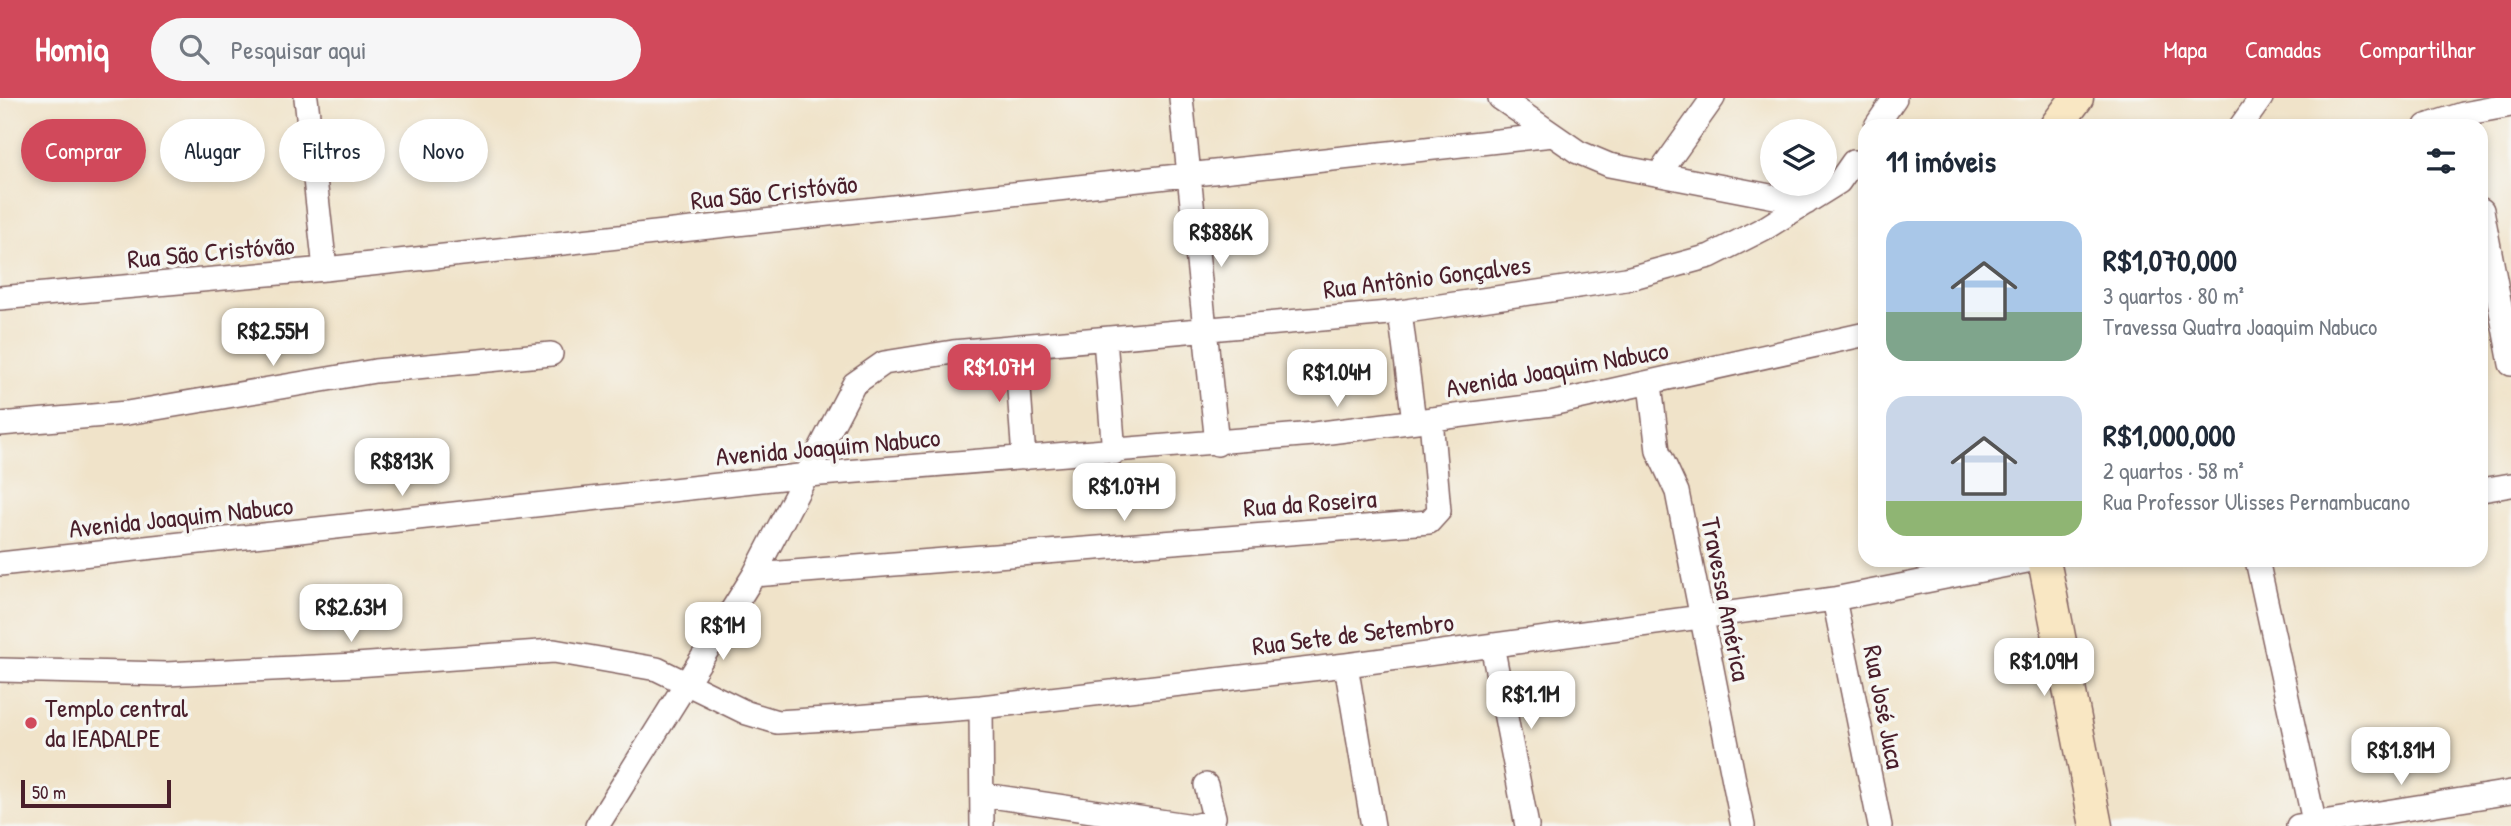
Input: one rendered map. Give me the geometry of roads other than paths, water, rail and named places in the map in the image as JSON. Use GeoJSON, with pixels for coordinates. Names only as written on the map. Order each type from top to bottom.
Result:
{"type":"FeatureCollection","features":[{"type":"Feature","properties":{"kind":"street"},"geometry":{"type":"LineString","coordinates":[[306,98],[325,270]]}},
{"type":"Feature","properties":{"kind":"street"},"geometry":{"type":"LineString","coordinates":[[1181,98],[1217,444]]}},
{"type":"Feature","properties":{"kind":"street"},"geometry":{"type":"LineString","coordinates":[[1658,174],[1713,98]]}},
{"type":"Feature","properties":{"kind":"street"},"geometry":{"type":"LineString","coordinates":[[1881,119],[1895,98]]}},
{"type":"Feature","properties":{"kind":"street"},"geometry":{"type":"LineString","coordinates":[[2061,119],[2077,98]]}},
{"type":"Feature","properties":{"kind":"street"},"geometry":{"type":"LineString","coordinates":[[2246,119],[2261,98]]}},
{"type":"Feature","properties":{"kind":"street"},"geometry":{"type":"LineString","coordinates":[[1514,102],[1578,152],[1609,165],[1806,203]]}},
{"type":"Feature","properties":{"kind":"street"},"geometry":{"type":"LineString","coordinates":[[2451,117],[2511,105]]}},
{"type":"Feature","properties":{"kind":"street","name":"Rua São Cristóvão"},"geometry":{"type":"LineString","coordinates":[[0,298],[325,270],[1553,135]]}},
{"type":"Feature","properties":{"kind":"street","name":"Rua Antônio Gonçalves"},"geometry":{"type":"LineString","coordinates":[[597,826],[683,684],[754,575],[854,384],[884,363],[953,352],[1400,312],[1666,270],[1710,256],[1767,227],[1839,182],[1858,164]]}},
{"type":"Feature","properties":{"kind":"street"},"geometry":{"type":"LineString","coordinates":[[2488,242],[2511,364]]}},
{"type":"Feature","properties":{"kind":"street","name":"Rua da Roseira"},"geometry":{"type":"LineString","coordinates":[[754,575],[1429,522],[1438,511],[1400,312]]}},
{"type":"Feature","properties":{"kind":"street","name":"Avenida Joaquim Nabuco"},"geometry":{"type":"LineString","coordinates":[[0,564],[808,475],[1217,444],[1422,420],[1550,404],[1858,336]]}},
{"type":"Feature","properties":{"kind":"street"},"geometry":{"type":"LineString","coordinates":[[1105,339],[1114,453]]}},
{"type":"Feature","properties":{"kind":"street"},"geometry":{"type":"LineString","coordinates":[[1016,348],[1024,458]]}},
{"type":"Feature","properties":{"kind":"street"},"geometry":{"type":"LineString","coordinates":[[0,425],[141,411],[374,371],[551,354]]}},
{"type":"Feature","properties":{"kind":"street","name":"Travessa América"},"geometry":{"type":"LineString","coordinates":[[1650,384],[1658,451],[1677,492],[1742,826]]}},
{"type":"Feature","properties":{"kind":"street"},"geometry":{"type":"LineString","coordinates":[[2488,489],[2511,485]]}},
{"type":"Feature","properties":{"kind":"street","name":"Rua Sete de Setembro"},"geometry":{"type":"LineString","coordinates":[[0,670],[166,674],[554,651],[657,669],[747,713],[777,722],[981,707],[1346,664],[1834,599],[1996,567]]}},
{"type":"Feature","properties":{"kind":"street"},"geometry":{"type":"LineString","coordinates":[[2045,567],[2096,826]]}},
{"type":"Feature","properties":{"kind":"street"},"geometry":{"type":"LineString","coordinates":[[2258,567],[2309,825],[2511,792]]}},
{"type":"Feature","properties":{"kind":"street","name":"Rua José Juca"},"geometry":{"type":"LineString","coordinates":[[1834,599],[1880,826]]}},
{"type":"Feature","properties":{"kind":"street"},"geometry":{"type":"LineString","coordinates":[[1492,645],[1527,826]]}},
{"type":"Feature","properties":{"kind":"street"},"geometry":{"type":"LineString","coordinates":[[1346,664],[1373,826]]}},
{"type":"Feature","properties":{"kind":"street"},"geometry":{"type":"LineString","coordinates":[[981,707],[984,795],[982,826]]}},
{"type":"Feature","properties":{"kind":"street"},"geometry":{"type":"LineString","coordinates":[[984,795],[1193,826],[1209,822],[1214,817],[1206,785]]}},
{"type":"Feature","properties":{"kind":"place","name":"Templo central da IEADALPE"},"geometry":{"type":"Point","coordinates":[31,723]}}]}
